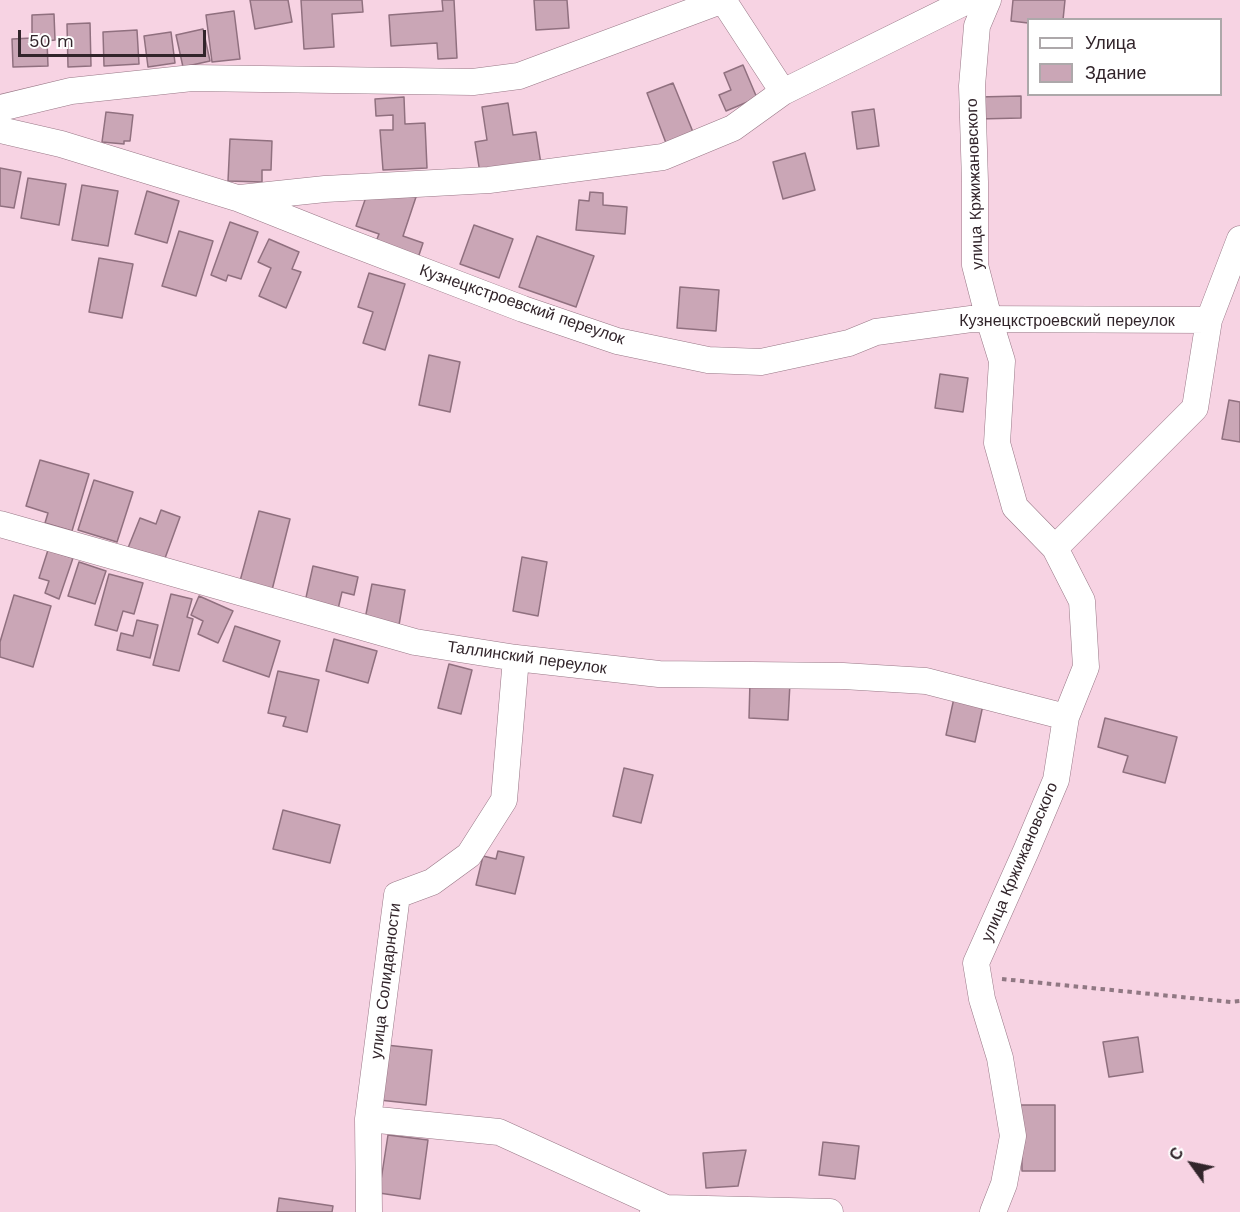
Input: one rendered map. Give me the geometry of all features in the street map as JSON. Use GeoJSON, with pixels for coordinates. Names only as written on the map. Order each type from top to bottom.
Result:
{"type":"FeatureCollection","features":[{"type":"Feature","properties":{"kind":"street"},"geometry":{"type":"LineString","coordinates":[[0,108],[71,91],[192,78],[473,82],[519,76],[723,0],[783,92]]}},
{"type":"Feature","properties":{"kind":"street","name":"Кузнецкстроевский переулок"},"geometry":{"type":"LineString","coordinates":[[237,198],[325,189],[489,180],[663,157],[733,128],[783,92],[969,0]]}},
{"type":"Feature","properties":{"kind":"street","name":"улица Кржижановского"},"geometry":{"type":"LineString","coordinates":[[988,0],[977,26],[972,86],[975,266],[1002,361],[997,443],[1015,507],[1055,548],[1082,601],[1086,667],[1066,717],[1056,780],[976,963],[982,999],[1000,1058],[1013,1136],[1004,1184],[993,1212]]}},
{"type":"Feature","properties":{"kind":"street","name":"Кузнецкстроевский переулок"},"geometry":{"type":"LineString","coordinates":[[0,130],[60,144],[237,198],[523,309],[617,341],[708,360],[761,362],[849,343],[876,332],[971,319],[1209,320]]}},
{"type":"Feature","properties":{"kind":"street"},"geometry":{"type":"LineString","coordinates":[[1055,548],[1195,408],[1209,320],[1240,238]]}},
{"type":"Feature","properties":{"kind":"street","name":"Таллинский переулок"},"geometry":{"type":"LineString","coordinates":[[0,524],[415,642],[516,658],[659,674],[843,676],[926,681],[1066,717]]}},
{"type":"Feature","properties":{"kind":"street","name":"улица Солидарности"},"geometry":{"type":"LineString","coordinates":[[369,1212],[369,1119],[397,895],[432,882],[469,855],[504,800],[516,658]]}},
{"type":"Feature","properties":{"kind":"street"},"geometry":{"type":"LineString","coordinates":[[369,1119],[499,1132],[660,1210],[830,1212]]}},
{"type":"Feature","properties":{"kind":"path"},"geometry":{"type":"LineString","coordinates":[[978,976],[1231,1002],[1240,1000]]}},
{"type":"Feature","properties":{"kind":"building"},"geometry":{"type":"Polygon","coordinates":[[[250,0],[288,0],[292,22],[255,29],[250,0]]]}},
{"type":"Feature","properties":{"kind":"building"},"geometry":{"type":"Polygon","coordinates":[[[301,0],[362,0],[363,12],[332,14],[334,47],[304,49],[301,0]]]}},
{"type":"Feature","properties":{"kind":"building"},"geometry":{"type":"Polygon","coordinates":[[[442,0],[454,0],[457,58],[438,59],[437,43],[391,46],[389,15],[443,11],[442,0]]]}},
{"type":"Feature","properties":{"kind":"building"},"geometry":{"type":"Polygon","coordinates":[[[534,0],[567,0],[569,28],[536,30],[534,0]]]}},
{"type":"Feature","properties":{"kind":"building"},"geometry":{"type":"Polygon","coordinates":[[[1013,0],[1065,0],[1063,18],[1027,18],[1027,23],[1011,21],[1013,0]]]}},
{"type":"Feature","properties":{"kind":"building"},"geometry":{"type":"Polygon","coordinates":[[[234,11],[240,59],[212,62],[206,15],[234,11]]]}},
{"type":"Feature","properties":{"kind":"building"},"geometry":{"type":"Polygon","coordinates":[[[54,14],[55,40],[47,41],[48,66],[13,67],[12,39],[32,38],[32,15],[54,14]]]}},
{"type":"Feature","properties":{"kind":"building"},"geometry":{"type":"Polygon","coordinates":[[[90,23],[91,66],[68,67],[67,24],[90,23]]]}},
{"type":"Feature","properties":{"kind":"building"},"geometry":{"type":"Polygon","coordinates":[[[203,29],[210,61],[183,67],[176,35],[203,29]]]}},
{"type":"Feature","properties":{"kind":"building"},"geometry":{"type":"Polygon","coordinates":[[[137,30],[139,64],[104,66],[103,32],[137,30]]]}},
{"type":"Feature","properties":{"kind":"building"},"geometry":{"type":"Polygon","coordinates":[[[171,32],[175,63],[148,67],[144,36],[171,32]]]}},
{"type":"Feature","properties":{"kind":"building"},"geometry":{"type":"Polygon","coordinates":[[[743,65],[757,98],[726,111],[719,95],[731,90],[724,73],[743,65]]]}},
{"type":"Feature","properties":{"kind":"building"},"geometry":{"type":"Polygon","coordinates":[[[673,83],[693,132],[666,143],[647,93],[673,83]]]}},
{"type":"Feature","properties":{"kind":"building"},"geometry":{"type":"Polygon","coordinates":[[[1021,96],[1021,118],[978,119],[978,97],[1021,96]]]}},
{"type":"Feature","properties":{"kind":"building"},"geometry":{"type":"Polygon","coordinates":[[[404,97],[405,124],[425,123],[427,168],[383,170],[380,130],[393,130],[393,115],[376,116],[375,99],[404,97]]]}},
{"type":"Feature","properties":{"kind":"building"},"geometry":{"type":"Polygon","coordinates":[[[508,103],[513,135],[536,132],[541,164],[480,173],[475,142],[487,140],[482,107],[508,103]]]}},
{"type":"Feature","properties":{"kind":"building"},"geometry":{"type":"Polygon","coordinates":[[[874,109],[879,146],[857,149],[852,112],[874,109]]]}},
{"type":"Feature","properties":{"kind":"building"},"geometry":{"type":"Polygon","coordinates":[[[106,112],[133,115],[130,141],[124,141],[124,144],[102,142],[106,112]]]}},
{"type":"Feature","properties":{"kind":"building"},"geometry":{"type":"Polygon","coordinates":[[[230,139],[272,141],[271,170],[262,170],[262,182],[228,181],[230,139]]]}},
{"type":"Feature","properties":{"kind":"building"},"geometry":{"type":"Polygon","coordinates":[[[805,153],[815,190],[783,199],[773,162],[805,153]]]}},
{"type":"Feature","properties":{"kind":"building"},"geometry":{"type":"Polygon","coordinates":[[[0,168],[21,172],[14,208],[0,206],[0,168]]]}},
{"type":"Feature","properties":{"kind":"building"},"geometry":{"type":"Polygon","coordinates":[[[28,178],[66,184],[59,225],[21,218],[28,178]]]}},
{"type":"Feature","properties":{"kind":"building"},"geometry":{"type":"Polygon","coordinates":[[[82,185],[118,191],[108,246],[72,240],[82,185]]]}},
{"type":"Feature","properties":{"kind":"building"},"geometry":{"type":"Polygon","coordinates":[[[147,191],[179,201],[167,243],[135,234],[147,191]]]}},
{"type":"Feature","properties":{"kind":"building"},"geometry":{"type":"Polygon","coordinates":[[[590,192],[603,193],[603,205],[627,207],[625,234],[576,230],[579,200],[589,201],[590,192]]]}},
{"type":"Feature","properties":{"kind":"building"},"geometry":{"type":"Polygon","coordinates":[[[366,197],[416,197],[403,236],[423,243],[418,258],[375,244],[379,234],[356,226],[366,197]]]}},
{"type":"Feature","properties":{"kind":"building"},"geometry":{"type":"Polygon","coordinates":[[[230,222],[258,232],[241,279],[228,275],[226,281],[211,275],[230,222]]]}},
{"type":"Feature","properties":{"kind":"building"},"geometry":{"type":"Polygon","coordinates":[[[474,225],[513,239],[499,278],[460,264],[474,225]]]}},
{"type":"Feature","properties":{"kind":"building"},"geometry":{"type":"Polygon","coordinates":[[[179,231],[213,241],[196,296],[162,286],[179,231]]]}},
{"type":"Feature","properties":{"kind":"building"},"geometry":{"type":"Polygon","coordinates":[[[537,236],[594,256],[576,307],[519,287],[537,236]]]}},
{"type":"Feature","properties":{"kind":"building"},"geometry":{"type":"Polygon","coordinates":[[[269,239],[299,252],[292,269],[301,272],[286,308],[259,296],[271,268],[258,262],[269,239]]]}},
{"type":"Feature","properties":{"kind":"building"},"geometry":{"type":"Polygon","coordinates":[[[99,258],[133,264],[122,318],[89,312],[99,258]]]}},
{"type":"Feature","properties":{"kind":"building"},"geometry":{"type":"Polygon","coordinates":[[[369,273],[405,284],[385,350],[363,343],[373,312],[358,307],[369,273]]]}},
{"type":"Feature","properties":{"kind":"building"},"geometry":{"type":"Polygon","coordinates":[[[680,287],[719,290],[716,331],[677,328],[680,287]]]}},
{"type":"Feature","properties":{"kind":"building"},"geometry":{"type":"Polygon","coordinates":[[[429,355],[460,362],[450,412],[419,405],[429,355]]]}},
{"type":"Feature","properties":{"kind":"building"},"geometry":{"type":"Polygon","coordinates":[[[940,374],[968,378],[963,412],[935,408],[940,374]]]}},
{"type":"Feature","properties":{"kind":"building"},"geometry":{"type":"Polygon","coordinates":[[[1229,400],[1240,402],[1240,442],[1222,439],[1229,400]]]}},
{"type":"Feature","properties":{"kind":"building"},"geometry":{"type":"Polygon","coordinates":[[[40,460],[89,474],[72,531],[45,523],[48,513],[26,506],[40,460]]]}},
{"type":"Feature","properties":{"kind":"building"},"geometry":{"type":"Polygon","coordinates":[[[94,480],[133,492],[117,542],[78,530],[94,480]]]}},
{"type":"Feature","properties":{"kind":"building"},"geometry":{"type":"Polygon","coordinates":[[[161,510],[180,517],[164,561],[128,548],[140,518],[156,524],[161,510]]]}},
{"type":"Feature","properties":{"kind":"building"},"geometry":{"type":"Polygon","coordinates":[[[259,511],[290,519],[272,590],[240,581],[259,511]]]}},
{"type":"Feature","properties":{"kind":"building"},"geometry":{"type":"Polygon","coordinates":[[[48,550],[73,558],[59,599],[45,593],[49,581],[39,578],[48,550]]]}},
{"type":"Feature","properties":{"kind":"building"},"geometry":{"type":"Polygon","coordinates":[[[522,557],[547,562],[538,616],[513,611],[522,557]]]}},
{"type":"Feature","properties":{"kind":"building"},"geometry":{"type":"Polygon","coordinates":[[[79,562],[106,571],[95,604],[68,596],[79,562]]]}},
{"type":"Feature","properties":{"kind":"building"},"geometry":{"type":"Polygon","coordinates":[[[313,566],[358,577],[354,595],[342,592],[338,609],[305,602],[313,566]]]}},
{"type":"Feature","properties":{"kind":"building"},"geometry":{"type":"Polygon","coordinates":[[[109,574],[143,583],[134,614],[123,611],[117,631],[95,625],[109,574]]]}},
{"type":"Feature","properties":{"kind":"building"},"geometry":{"type":"Polygon","coordinates":[[[372,584],[405,590],[399,625],[365,619],[372,584]]]}},
{"type":"Feature","properties":{"kind":"building"},"geometry":{"type":"Polygon","coordinates":[[[171,594],[192,599],[187,617],[193,619],[179,671],[153,665],[171,594]]]}},
{"type":"Feature","properties":{"kind":"building"},"geometry":{"type":"Polygon","coordinates":[[[14,595],[51,606],[33,667],[0,657],[0,642],[14,595]]]}},
{"type":"Feature","properties":{"kind":"building"},"geometry":{"type":"Polygon","coordinates":[[[199,596],[233,611],[218,643],[198,634],[203,621],[191,615],[199,596]]]}},
{"type":"Feature","properties":{"kind":"building"},"geometry":{"type":"Polygon","coordinates":[[[137,620],[158,625],[150,658],[117,650],[121,633],[133,636],[137,620]]]}},
{"type":"Feature","properties":{"kind":"building"},"geometry":{"type":"Polygon","coordinates":[[[235,626],[280,641],[269,677],[223,661],[235,626]]]}},
{"type":"Feature","properties":{"kind":"building"},"geometry":{"type":"Polygon","coordinates":[[[334,639],[377,651],[368,683],[326,671],[334,639]]]}},
{"type":"Feature","properties":{"kind":"building"},"geometry":{"type":"Polygon","coordinates":[[[449,664],[472,670],[461,714],[438,708],[449,664]]]}},
{"type":"Feature","properties":{"kind":"building"},"geometry":{"type":"Polygon","coordinates":[[[278,671],[319,680],[307,732],[283,726],[286,717],[268,713],[278,671]]]}},
{"type":"Feature","properties":{"kind":"building"},"geometry":{"type":"Polygon","coordinates":[[[750,681],[790,683],[788,720],[749,718],[750,681]]]}},
{"type":"Feature","properties":{"kind":"building"},"geometry":{"type":"Polygon","coordinates":[[[954,698],[983,705],[975,742],[946,735],[954,698]]]}},
{"type":"Feature","properties":{"kind":"building"},"geometry":{"type":"Polygon","coordinates":[[[1105,718],[1177,737],[1165,783],[1123,772],[1128,756],[1098,747],[1105,718]]]}},
{"type":"Feature","properties":{"kind":"building"},"geometry":{"type":"Polygon","coordinates":[[[624,768],[653,775],[641,823],[613,816],[624,768]]]}},
{"type":"Feature","properties":{"kind":"building"},"geometry":{"type":"Polygon","coordinates":[[[283,810],[340,825],[330,863],[273,849],[283,810]]]}},
{"type":"Feature","properties":{"kind":"building"},"geometry":{"type":"Polygon","coordinates":[[[498,851],[524,857],[515,894],[476,885],[483,856],[496,859],[498,851]]]}},
{"type":"Feature","properties":{"kind":"building"},"geometry":{"type":"Polygon","coordinates":[[[1138,1037],[1143,1072],[1109,1077],[1103,1042],[1138,1037]]]}},
{"type":"Feature","properties":{"kind":"building"},"geometry":{"type":"Polygon","coordinates":[[[386,1045],[432,1050],[426,1105],[379,1100],[386,1045]]]}},
{"type":"Feature","properties":{"kind":"building"},"geometry":{"type":"Polygon","coordinates":[[[1021,1105],[1055,1105],[1055,1171],[1022,1171],[1021,1105]]]}},
{"type":"Feature","properties":{"kind":"building"},"geometry":{"type":"Polygon","coordinates":[[[388,1135],[428,1140],[420,1199],[379,1193],[388,1135]]]}},
{"type":"Feature","properties":{"kind":"building"},"geometry":{"type":"Polygon","coordinates":[[[823,1142],[859,1146],[855,1179],[819,1175],[823,1142]]]}},
{"type":"Feature","properties":{"kind":"building"},"geometry":{"type":"Polygon","coordinates":[[[746,1150],[738,1186],[706,1188],[703,1153],[746,1150]]]}},
{"type":"Feature","properties":{"kind":"building"},"geometry":{"type":"Polygon","coordinates":[[[279,1198],[333,1206],[332,1212],[277,1212],[279,1198]]]}}]}
